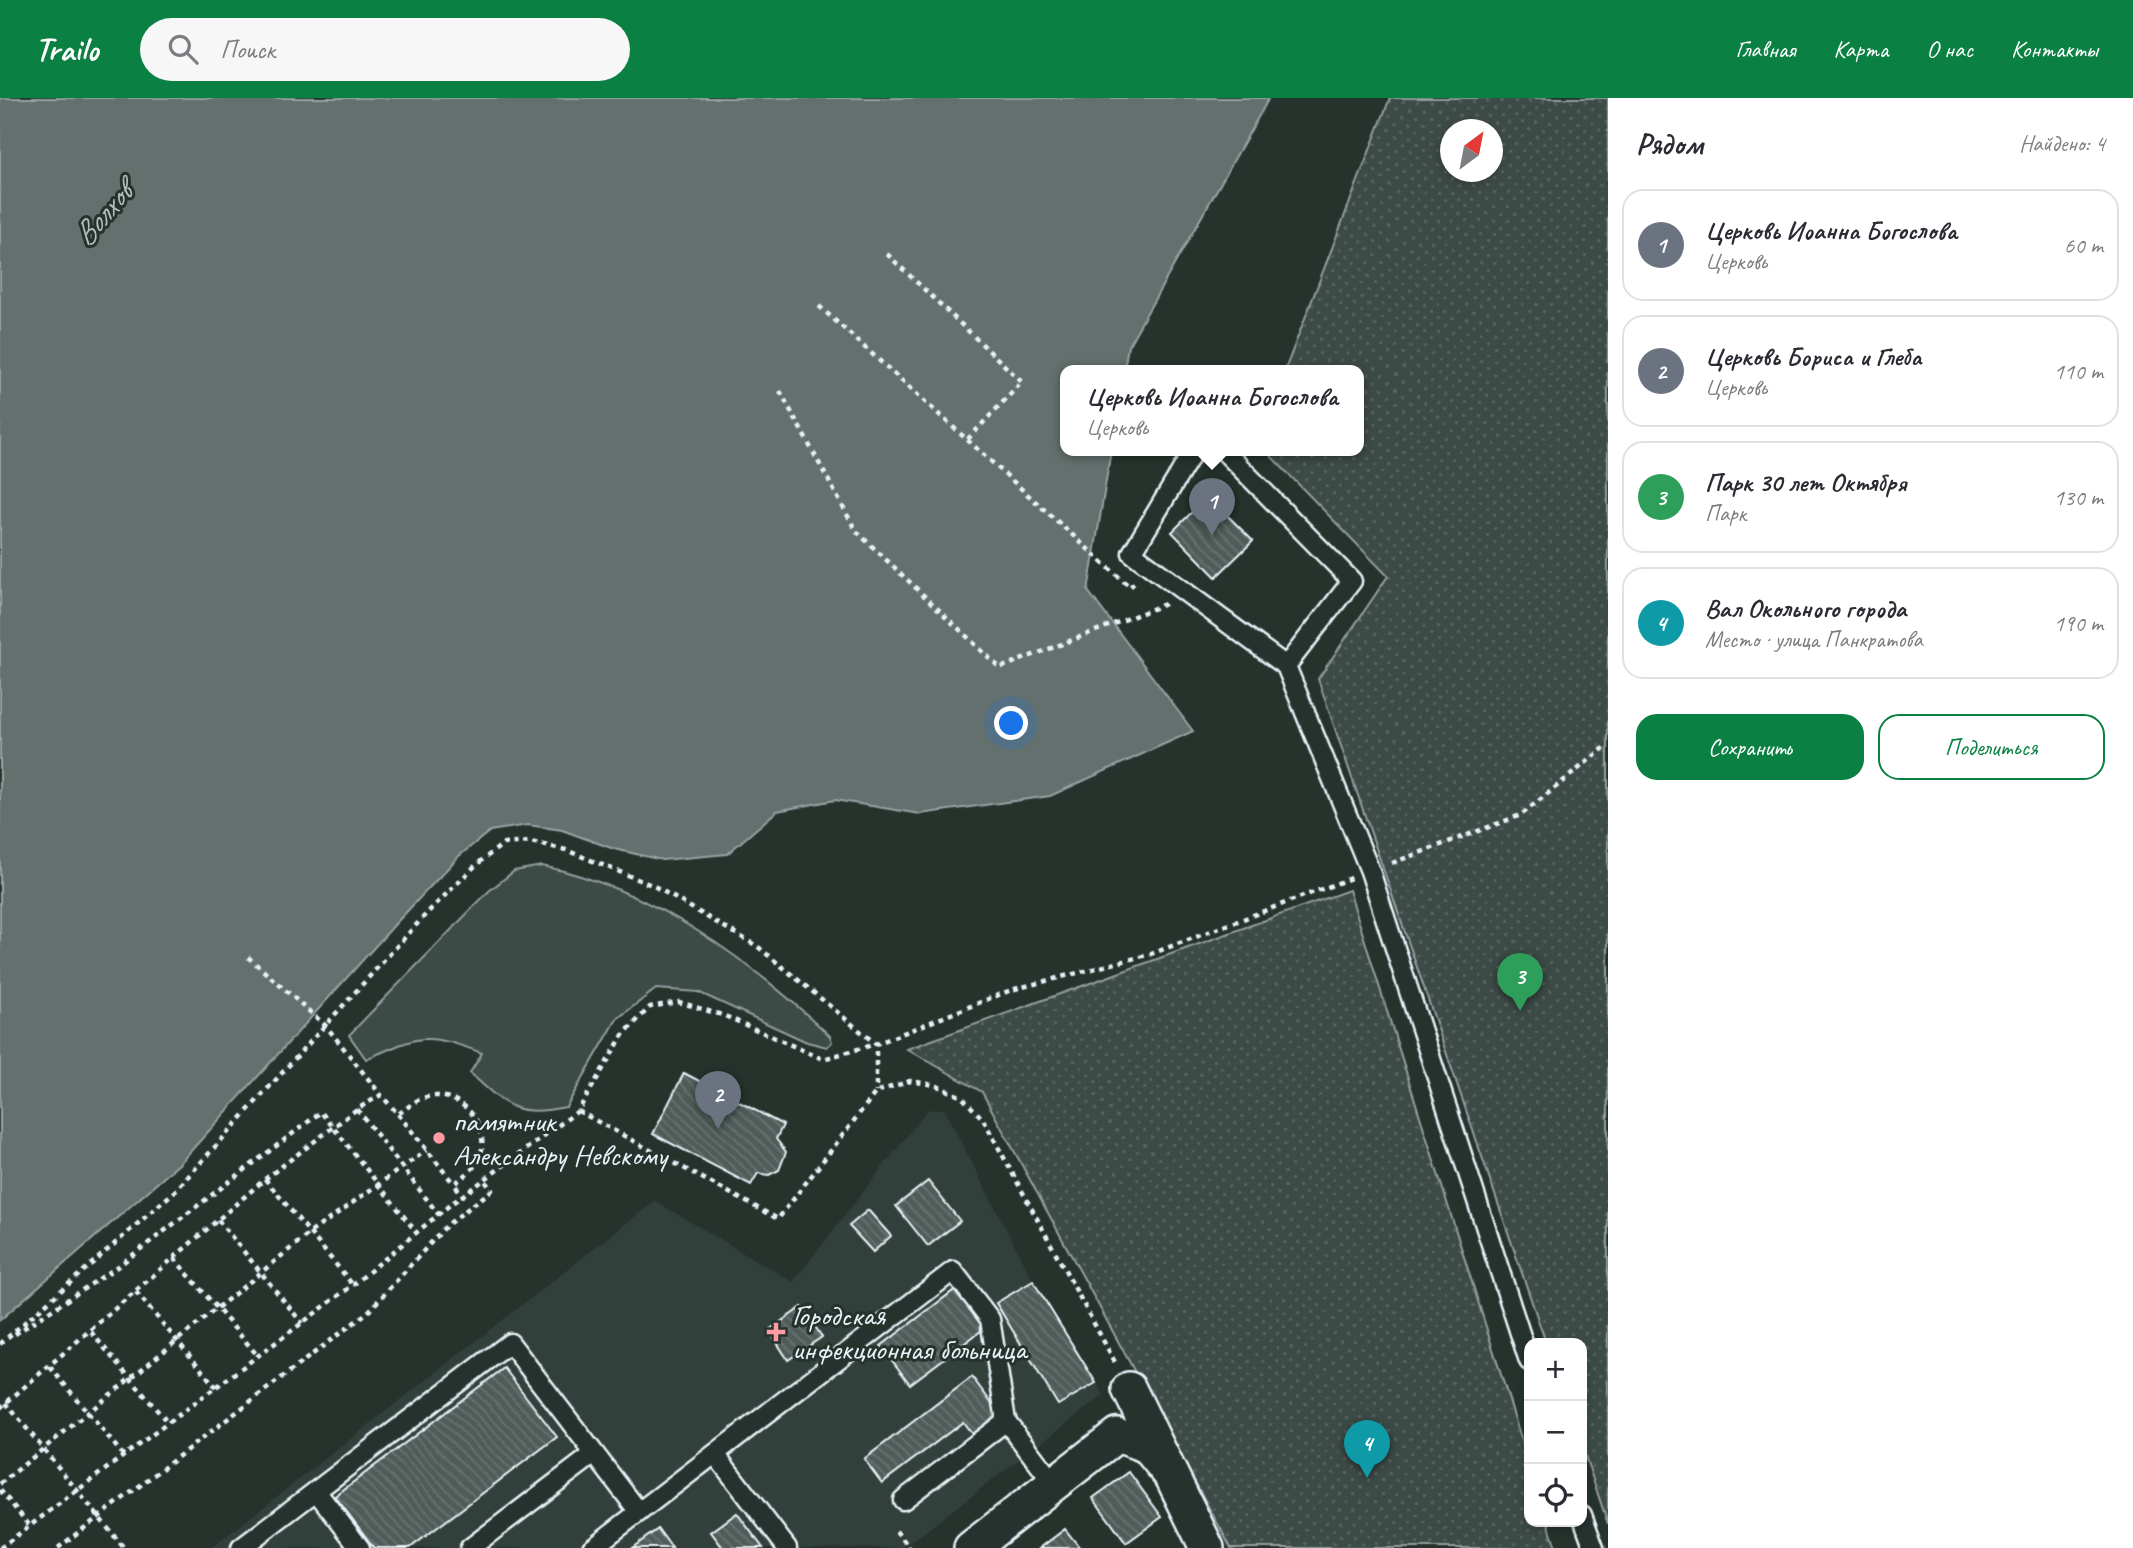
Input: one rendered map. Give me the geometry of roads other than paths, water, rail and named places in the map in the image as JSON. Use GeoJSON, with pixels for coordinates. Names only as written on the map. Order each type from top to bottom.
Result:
{"type":"FeatureCollection","features":[{"type":"Feature","properties":{"kind":"street"},"geometry":{"type":"LineString","coordinates":[[1129,1389],[1207,1548]]}},
{"type":"Feature","properties":{"kind":"street"},"geometry":{"type":"LineString","coordinates":[[971,1548],[1117,1435],[1147,1446],[1169,1472]]}},
{"type":"Feature","properties":{"kind":"lane"},"geometry":{"type":"LineString","coordinates":[[1190,456],[1132,553],[1286,666],[1370,871],[1524,1347]]}},
{"type":"Feature","properties":{"kind":"lane"},"geometry":{"type":"LineString","coordinates":[[1229,456],[1352,581],[1286,666]]}},
{"type":"Feature","properties":{"kind":"lane"},"geometry":{"type":"LineString","coordinates":[[592,1548],[953,1271],[990,1319],[1006,1421],[1054,1484]]}},
{"type":"Feature","properties":{"kind":"lane"},"geometry":{"type":"LineString","coordinates":[[241,1548],[510,1343],[639,1512]]}},
{"type":"Feature","properties":{"kind":"lane"},"geometry":{"type":"LineString","coordinates":[[1117,1435],[1125,1416],[1129,1389]]}},
{"type":"Feature","properties":{"kind":"lane"},"geometry":{"type":"LineString","coordinates":[[903,1500],[1006,1421]]}},
{"type":"Feature","properties":{"kind":"lane"},"geometry":{"type":"LineString","coordinates":[[470,1548],[594,1454]]}},
{"type":"Feature","properties":{"kind":"lane"},"geometry":{"type":"LineString","coordinates":[[715,1454],[787,1548]]}},
{"type":"Feature","properties":{"kind":"lane"},"geometry":{"type":"LineString","coordinates":[[316,1491],[360,1548]]}},
{"type":"Feature","properties":{"kind":"lane"},"geometry":{"type":"LineString","coordinates":[[1586,1527],[1594,1548]]}},
{"type":"Feature","properties":{"kind":"water","name":"Волхов"},"geometry":{"type":"Polygon","coordinates":[[[0,98],[1269,98],[1128,346],[1125,365],[1060,365],[1060,456],[1110,456],[1088,591],[1193,731],[1050,796],[920,814],[835,800],[777,811],[727,854],[662,860],[614,849],[562,830],[528,825],[490,831],[459,856],[397,922],[180,1163],[0,1320],[0,98]]]}},
{"type":"Feature","properties":{"kind":"place","name":"Церковь Иоанна Богослова"},"geometry":{"type":"Point","coordinates":[1212,536]}},
{"type":"Feature","properties":{"kind":"place","name":"Парк 30 лет Октября"},"geometry":{"type":"Point","coordinates":[1520,1011]}},
{"type":"Feature","properties":{"kind":"place","name":"Церковь Бориса и Глеба"},"geometry":{"type":"Point","coordinates":[718,1129]}},
{"type":"Feature","properties":{"kind":"place","name":"памятник Александру Невскому"},"geometry":{"type":"Point","coordinates":[439,1138]}},
{"type":"Feature","properties":{"kind":"place","name":"Городская инфекционная больница"},"geometry":{"type":"Point","coordinates":[776,1332]}},
{"type":"Feature","properties":{"kind":"place","name":"Вал Окольного города"},"geometry":{"type":"Point","coordinates":[1367,1478]}}]}
